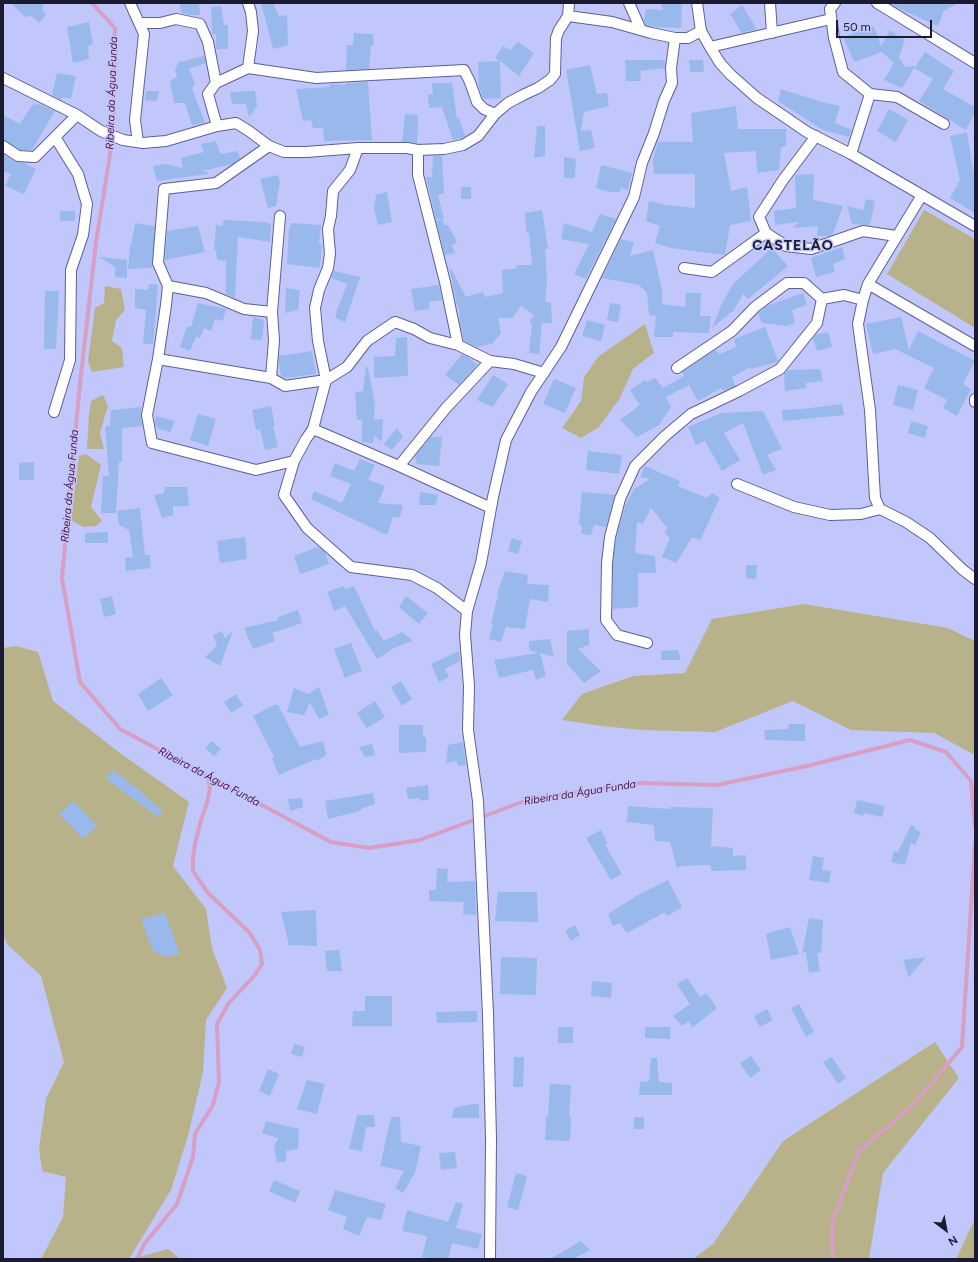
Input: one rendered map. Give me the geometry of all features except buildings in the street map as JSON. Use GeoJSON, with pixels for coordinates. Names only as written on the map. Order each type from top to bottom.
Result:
{"type":"FeatureCollection","features":[{"type":"Feature","properties":{"kind":"street"},"geometry":{"type":"LineString","coordinates":[[130,3],[144,34],[135,120],[138,142]]}},
{"type":"Feature","properties":{"kind":"street"},"geometry":{"type":"LineString","coordinates":[[248,3],[251,12],[253,31],[248,68]]}},
{"type":"Feature","properties":{"kind":"street"},"geometry":{"type":"LineString","coordinates":[[3,78],[77,115],[101,131],[123,140],[143,143],[166,141],[217,126],[236,123],[269,146],[284,152],[358,148],[407,148],[418,150],[444,149],[463,145],[478,136],[495,114],[508,103],[538,88],[550,80],[555,74],[556,38],[568,16],[569,3]]}},
{"type":"Feature","properties":{"kind":"street"},"geometry":{"type":"LineString","coordinates":[[629,3],[636,16],[640,30]]}},
{"type":"Feature","properties":{"kind":"street"},"geometry":{"type":"LineString","coordinates":[[697,3],[701,30],[710,47],[720,63],[748,90],[807,132],[851,154],[975,226]]}},
{"type":"Feature","properties":{"kind":"street"},"geometry":{"type":"LineString","coordinates":[[835,3],[830,10],[831,19],[834,38],[843,72],[870,94],[897,97],[944,124]]}},
{"type":"Feature","properties":{"kind":"street"},"geometry":{"type":"LineString","coordinates":[[877,3],[975,63]]}},
{"type":"Feature","properties":{"kind":"street"},"geometry":{"type":"LineString","coordinates":[[769,4],[772,33]]}},
{"type":"Feature","properties":{"kind":"street"},"geometry":{"type":"LineString","coordinates":[[568,16],[612,22],[675,38],[688,38],[701,30]]}},
{"type":"Feature","properties":{"kind":"street"},"geometry":{"type":"LineString","coordinates":[[139,23],[160,23],[176,19],[200,24],[208,42],[216,83]]}},
{"type":"Feature","properties":{"kind":"street"},"geometry":{"type":"LineString","coordinates":[[710,47],[831,19]]}},
{"type":"Feature","properties":{"kind":"street"},"geometry":{"type":"LineString","coordinates":[[490,1259],[491,1139],[487,999],[478,801],[468,730],[469,686],[464,635],[466,612],[481,563],[506,440],[532,392],[561,347],[634,197],[642,163],[672,83],[671,68],[675,38]]}},
{"type":"Feature","properties":{"kind":"street"},"geometry":{"type":"LineString","coordinates":[[217,126],[208,94],[216,83],[248,68],[316,78],[464,70],[477,102],[484,109],[495,114]]}},
{"type":"Feature","properties":{"kind":"street"},"geometry":{"type":"LineString","coordinates":[[851,154],[870,94]]}},
{"type":"Feature","properties":{"kind":"street"},"geometry":{"type":"LineString","coordinates":[[3,146],[18,156],[35,157],[77,115]]}},
{"type":"Feature","properties":{"kind":"street"},"geometry":{"type":"LineString","coordinates":[[816,136],[783,180],[759,217],[766,233],[786,246],[811,249],[863,232],[896,236]]}},
{"type":"Feature","properties":{"kind":"street"},"geometry":{"type":"LineString","coordinates":[[54,412],[70,360],[71,270],[83,235],[87,204],[78,174],[55,137]]}},
{"type":"Feature","properties":{"kind":"street"},"geometry":{"type":"LineString","coordinates":[[269,146],[216,182],[164,190],[158,263],[168,286],[158,359],[147,415],[152,443],[256,470],[294,461]]}},
{"type":"Feature","properties":{"kind":"street"},"geometry":{"type":"LineString","coordinates":[[358,148],[350,170],[333,191],[331,216],[328,229],[330,254],[328,268],[319,290],[315,308],[318,341],[326,380],[313,428],[294,461],[284,495],[307,528],[351,567],[412,575],[437,588],[466,612]]}},
{"type":"Feature","properties":{"kind":"street"},"geometry":{"type":"LineString","coordinates":[[418,150],[418,175],[445,282],[458,345]]}},
{"type":"Feature","properties":{"kind":"street"},"geometry":{"type":"LineString","coordinates":[[922,195],[868,284],[858,324],[870,410],[875,498],[880,509],[906,522],[930,538],[963,570],[975,579]]}},
{"type":"Feature","properties":{"kind":"street"},"geometry":{"type":"LineString","coordinates":[[271,378],[274,340],[272,312],[280,216]]}},
{"type":"Feature","properties":{"kind":"street"},"geometry":{"type":"LineString","coordinates":[[684,268],[712,272],[766,233]]}},
{"type":"Feature","properties":{"kind":"street"},"geometry":{"type":"LineString","coordinates":[[678,368],[732,332],[755,307],[787,283],[804,283],[822,299]]}},
{"type":"Feature","properties":{"kind":"street"},"geometry":{"type":"LineString","coordinates":[[868,284],[975,346]]}},
{"type":"Feature","properties":{"kind":"street"},"geometry":{"type":"LineString","coordinates":[[168,286],[206,292],[244,309],[272,312]]}},
{"type":"Feature","properties":{"kind":"street"},"geometry":{"type":"LineString","coordinates":[[822,299],[844,295],[863,300]]}},
{"type":"Feature","properties":{"kind":"street"},"geometry":{"type":"LineString","coordinates":[[647,643],[617,635],[606,620],[607,563],[610,537],[620,499],[636,466],[665,436],[691,414],[780,369],[817,323],[822,299]]}},
{"type":"Feature","properties":{"kind":"street"},"geometry":{"type":"LineString","coordinates":[[158,359],[271,378],[285,386],[326,380],[347,367],[367,341],[395,322],[414,329],[430,338],[458,345],[490,361],[514,364],[544,373]]}},
{"type":"Feature","properties":{"kind":"street"},"geometry":{"type":"LineString","coordinates":[[399,466],[446,408],[490,361]]}},
{"type":"Feature","properties":{"kind":"street"},"geometry":{"type":"LineString","coordinates":[[313,428],[491,508]]}},
{"type":"Feature","properties":{"kind":"street"},"geometry":{"type":"LineString","coordinates":[[737,484],[794,508],[830,515],[861,514],[880,509]]}},
{"type":"Feature","properties":{"kind":"shaded area"},"geometry":{"type":"Polygon","coordinates":[[[924,210],[975,239],[975,328],[887,274],[924,210]]]}},
{"type":"Feature","properties":{"kind":"shaded area"},"geometry":{"type":"Polygon","coordinates":[[[105,286],[121,289],[125,310],[116,320],[112,341],[122,348],[124,367],[92,372],[88,361],[95,308],[104,303],[105,286]]]}},
{"type":"Feature","properties":{"kind":"shaded area"},"geometry":{"type":"Polygon","coordinates":[[[645,324],[654,353],[633,369],[620,398],[599,427],[581,438],[562,428],[581,401],[584,377],[598,357],[645,324]]]}},
{"type":"Feature","properties":{"kind":"shaded area"},"geometry":{"type":"Polygon","coordinates":[[[103,395],[108,406],[100,433],[104,449],[87,449],[91,401],[103,395]]]}},
{"type":"Feature","properties":{"kind":"shaded area"},"geometry":{"type":"Polygon","coordinates":[[[86,454],[101,465],[91,507],[102,521],[96,526],[83,527],[71,520],[79,456],[86,454]]]}},
{"type":"Feature","properties":{"kind":"shaded area"},"geometry":{"type":"Polygon","coordinates":[[[804,604],[948,628],[975,641],[975,755],[934,733],[851,730],[793,701],[715,732],[642,730],[562,720],[582,694],[633,676],[685,673],[712,619],[804,604]]]}},
{"type":"Feature","properties":{"kind":"shaded area"},"geometry":{"type":"Polygon","coordinates":[[[16,646],[38,652],[53,701],[120,753],[189,802],[173,866],[206,909],[212,948],[227,988],[206,1020],[203,1072],[188,1136],[171,1190],[129,1259],[41,1259],[63,1217],[66,1177],[42,1171],[39,1149],[46,1099],[64,1062],[41,976],[7,944],[3,934],[3,648],[16,646]]]}},
{"type":"Feature","properties":{"kind":"shaded area"},"geometry":{"type":"Polygon","coordinates":[[[935,1042],[959,1078],[883,1173],[869,1259],[693,1259],[713,1244],[783,1141],[935,1042]]]}},
{"type":"Feature","properties":{"kind":"shaded area"},"geometry":{"type":"Polygon","coordinates":[[[975,1219],[975,1259],[956,1259],[975,1219]]]}},
{"type":"Feature","properties":{"kind":"shaded area"},"geometry":{"type":"Polygon","coordinates":[[[168,1249],[180,1259],[132,1259],[168,1249]]]}},
{"type":"Feature","properties":{"kind":"waterway","name":"Ribeira da Água Funda"},"geometry":{"type":"LineString","coordinates":[[92,3],[115,28],[113,136],[96,242],[79,393],[62,578],[80,682],[120,729],[331,842],[369,848],[420,840],[530,799],[640,783],[717,785],[807,766],[910,740],[946,752],[971,781],[975,827]]}},
{"type":"Feature","properties":{"kind":"waterway"},"geometry":{"type":"LineString","coordinates":[[137,1259],[145,1243],[177,1204],[193,1157],[195,1134],[213,1105],[219,1082],[217,1024],[228,1004],[255,975],[262,964],[260,950],[249,932],[208,893],[193,871],[195,844],[210,788],[208,776]]}},
{"type":"Feature","properties":{"kind":"waterway","name":"Ribeira da Água Funda"},"geometry":{"type":"LineString","coordinates":[[833,1259],[832,1223],[859,1151],[913,1105],[962,1047],[975,843]]}},
{"type":"Feature","properties":{"kind":"district","name":"CASTELÃO"},"geometry":{"type":"Point","coordinates":[793,246]}}]}
